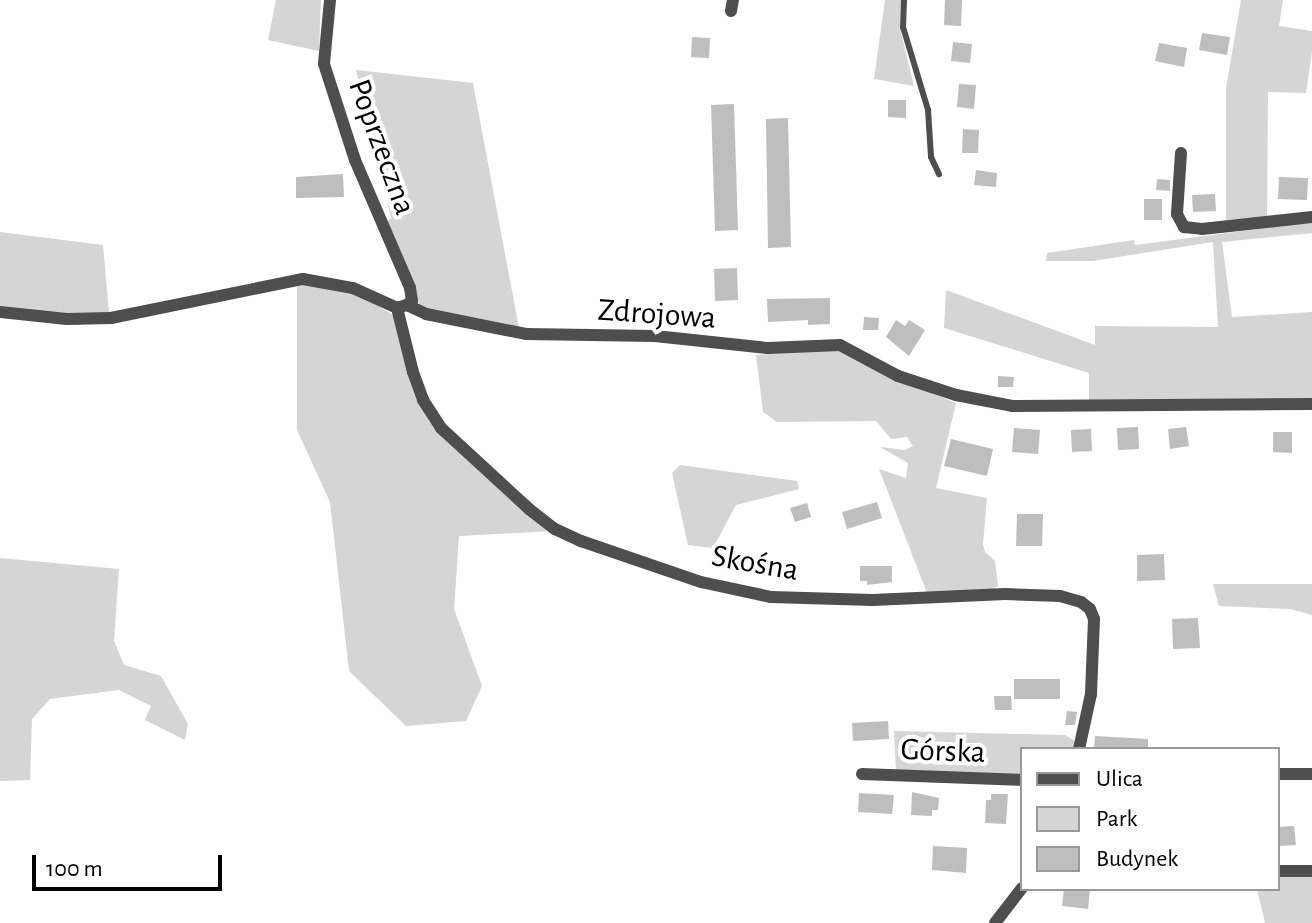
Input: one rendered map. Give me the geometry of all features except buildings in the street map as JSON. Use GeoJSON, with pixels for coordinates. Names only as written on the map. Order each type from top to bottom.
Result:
{"type":"FeatureCollection","features":[{"type":"Feature","properties":{"kind":"street","name":"Poprzeczna"},"geometry":{"type":"LineString","coordinates":[[330,0],[324,64],[355,160],[410,288],[412,301],[402,307]]}},
{"type":"Feature","properties":{"kind":"street"},"geometry":{"type":"LineString","coordinates":[[1181,153],[1177,214],[1184,227],[1202,229],[1312,217]]}},
{"type":"Feature","properties":{"kind":"street","name":"Zdrojowa"},"geometry":{"type":"LineString","coordinates":[[0,312],[67,319],[111,318],[303,279],[353,288],[426,314],[526,334],[655,336],[768,348],[840,345],[898,376],[956,395],[1012,406],[1312,404]]}},
{"type":"Feature","properties":{"kind":"street","name":"Skośna"},"geometry":{"type":"LineString","coordinates":[[402,307],[413,372],[423,400],[441,428],[529,509],[555,529],[581,541],[701,582],[771,597],[861,600],[1005,594],[1060,596],[1081,602],[1090,609],[1094,619],[1091,694],[1079,747]]}},
{"type":"Feature","properties":{"kind":"street","name":"Górska"},"geometry":{"type":"LineString","coordinates":[[862,774],[1020,780]]}},
{"type":"Feature","properties":{"kind":"street"},"geometry":{"type":"LineString","coordinates":[[1280,774],[1312,774]]}},
{"type":"Feature","properties":{"kind":"street"},"geometry":{"type":"LineString","coordinates":[[1280,871],[1312,871]]}},
{"type":"Feature","properties":{"kind":"street"},"geometry":{"type":"LineString","coordinates":[[995,923],[1020,891]]}},
{"type":"Feature","properties":{"kind":"lane"},"geometry":{"type":"LineString","coordinates":[[904,0],[903,27],[928,110],[931,157],[939,174]]}},
{"type":"Feature","properties":{"kind":"green space"},"geometry":{"type":"Polygon","coordinates":[[[276,0],[321,0],[319,51],[268,40],[276,0]]]}},
{"type":"Feature","properties":{"kind":"green space"},"geometry":{"type":"Polygon","coordinates":[[[885,0],[901,0],[900,28],[914,86],[874,79],[885,0]]]}},
{"type":"Feature","properties":{"kind":"green space"},"geometry":{"type":"Polygon","coordinates":[[[1241,0],[1283,0],[1279,26],[1312,31],[1312,52],[1306,93],[1268,92],[1267,217],[1226,220],[1226,88],[1241,0]]]}},
{"type":"Feature","properties":{"kind":"green space"},"geometry":{"type":"Polygon","coordinates":[[[356,70],[473,83],[519,328],[442,315],[420,305],[385,223],[391,218],[356,70]]]}},
{"type":"Feature","properties":{"kind":"green space"},"geometry":{"type":"Polygon","coordinates":[[[1312,222],[1312,233],[1222,242],[1232,317],[1312,312],[1312,401],[1089,403],[1089,373],[944,328],[946,290],[1095,345],[1095,326],[1218,327],[1213,242],[1093,261],[1046,261],[1047,253],[1134,240],[1135,245],[1312,222]]]}},
{"type":"Feature","properties":{"kind":"green space"},"geometry":{"type":"Polygon","coordinates":[[[0,232],[103,245],[109,313],[66,316],[0,308],[0,232]]]}},
{"type":"Feature","properties":{"kind":"green space"},"geometry":{"type":"Polygon","coordinates":[[[297,282],[350,290],[393,315],[426,413],[553,531],[459,536],[454,609],[482,686],[466,721],[406,726],[349,671],[330,502],[297,430],[297,282]]]}},
{"type":"Feature","properties":{"kind":"green space"},"geometry":{"type":"Polygon","coordinates":[[[838,347],[894,378],[956,403],[936,488],[987,498],[983,544],[985,552],[995,561],[998,586],[989,591],[927,593],[879,469],[906,478],[908,463],[880,447],[905,450],[913,446],[907,437],[891,439],[876,421],[777,422],[763,412],[756,355],[838,347]]]}},
{"type":"Feature","properties":{"kind":"green space"},"geometry":{"type":"Polygon","coordinates":[[[680,465],[797,481],[799,489],[736,505],[713,548],[688,545],[672,473],[680,465]]]}},
{"type":"Feature","properties":{"kind":"green space"},"geometry":{"type":"Polygon","coordinates":[[[0,558],[119,569],[114,641],[124,665],[161,676],[188,724],[185,740],[145,720],[151,706],[119,690],[50,699],[32,719],[30,780],[0,781],[0,558]]]}},
{"type":"Feature","properties":{"kind":"green space"},"geometry":{"type":"Polygon","coordinates":[[[1213,584],[1312,584],[1312,615],[1290,609],[1219,606],[1213,584]]]}},
{"type":"Feature","properties":{"kind":"green space"},"geometry":{"type":"Polygon","coordinates":[[[894,731],[1065,735],[1077,742],[1076,747],[1020,747],[1020,777],[896,772],[894,731]]]}},
{"type":"Feature","properties":{"kind":"green space"},"geometry":{"type":"Polygon","coordinates":[[[1312,874],[1312,923],[1265,923],[1257,891],[1280,891],[1280,875],[1312,874]]]}}]}
